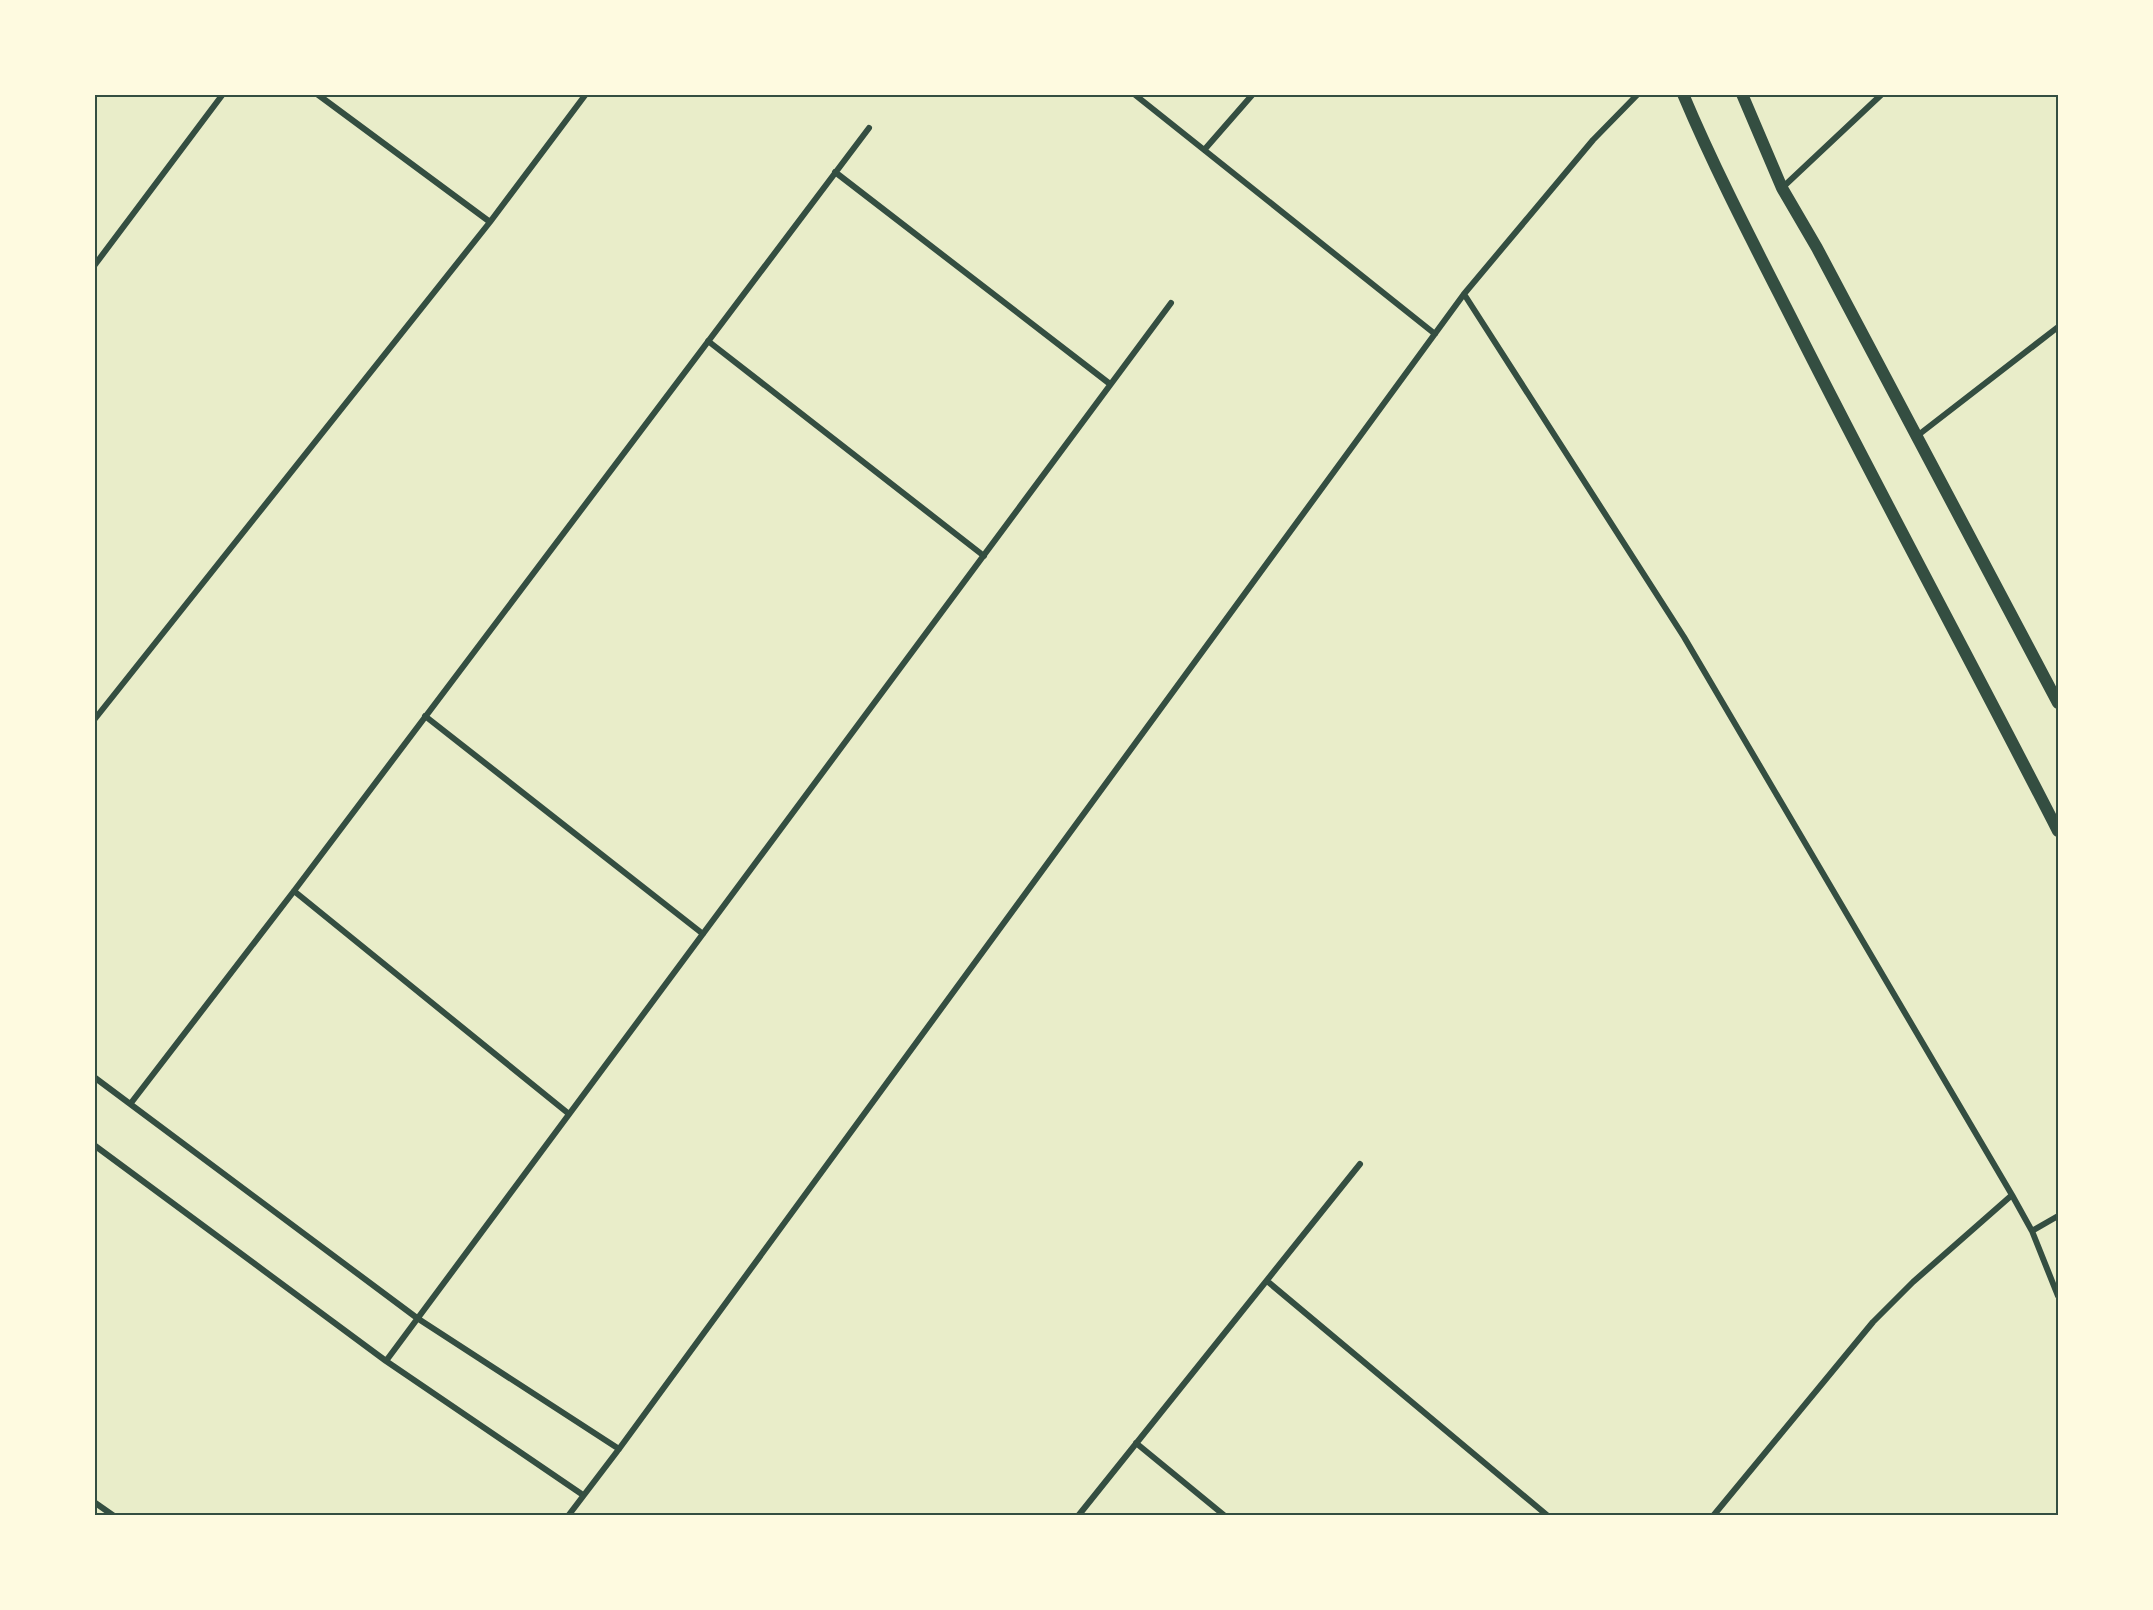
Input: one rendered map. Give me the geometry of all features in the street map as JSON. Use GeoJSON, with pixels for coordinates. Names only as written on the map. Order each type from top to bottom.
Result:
{"type":"FeatureCollection","features":[{"type":"Feature","properties":{"kind":"main road"},"geometry":{"type":"LineString","coordinates":[[1683,94],[1709,155],[1836,406],[1939,598],[2058,831]]}},
{"type":"Feature","properties":{"kind":"main road"},"geometry":{"type":"LineString","coordinates":[[1742,94],[1782,188],[1817,248],[2058,703]]}},
{"type":"Feature","properties":{"kind":"street"},"geometry":{"type":"LineString","coordinates":[[94,266],[223,94]]}},
{"type":"Feature","properties":{"kind":"street"},"geometry":{"type":"LineString","coordinates":[[317,94],[490,222]]}},
{"type":"Feature","properties":{"kind":"street"},"geometry":{"type":"LineString","coordinates":[[95,717],[490,222],[586,94]]}},
{"type":"Feature","properties":{"kind":"street"},"geometry":{"type":"LineString","coordinates":[[1134,94],[1435,334]]}},
{"type":"Feature","properties":{"kind":"street"},"geometry":{"type":"LineString","coordinates":[[1205,149],[1253,94]]}},
{"type":"Feature","properties":{"kind":"street"},"geometry":{"type":"LineString","coordinates":[[568,1515],[619,1449],[1464,294],[1593,140],[1638,94]]}},
{"type":"Feature","properties":{"kind":"street"},"geometry":{"type":"LineString","coordinates":[[1782,188],[1882,94]]}},
{"type":"Feature","properties":{"kind":"street"},"geometry":{"type":"LineString","coordinates":[[131,1103],[294,891],[869,128]]}},
{"type":"Feature","properties":{"kind":"street"},"geometry":{"type":"LineString","coordinates":[[834,172],[1110,384]]}},
{"type":"Feature","properties":{"kind":"street"},"geometry":{"type":"LineString","coordinates":[[1464,294],[1684,637],[2012,1195],[2032,1231],[2058,1296]]}},
{"type":"Feature","properties":{"kind":"street"},"geometry":{"type":"LineString","coordinates":[[386,1361],[1171,303]]}},
{"type":"Feature","properties":{"kind":"street"},"geometry":{"type":"LineString","coordinates":[[1917,436],[2058,327]]}},
{"type":"Feature","properties":{"kind":"street"},"geometry":{"type":"LineString","coordinates":[[708,341],[984,556]]}},
{"type":"Feature","properties":{"kind":"street"},"geometry":{"type":"LineString","coordinates":[[425,716],[703,934]]}},
{"type":"Feature","properties":{"kind":"street"},"geometry":{"type":"LineString","coordinates":[[294,891],[569,1114]]}},
{"type":"Feature","properties":{"kind":"street"},"geometry":{"type":"LineString","coordinates":[[94,1077],[417,1317],[619,1449]]}},
{"type":"Feature","properties":{"kind":"street"},"geometry":{"type":"LineString","coordinates":[[94,1145],[386,1361],[583,1495]]}},
{"type":"Feature","properties":{"kind":"street"},"geometry":{"type":"LineString","coordinates":[[1078,1515],[1360,1164]]}},
{"type":"Feature","properties":{"kind":"street"},"geometry":{"type":"LineString","coordinates":[[1713,1515],[1873,1322],[1913,1282],[2012,1195]]}},
{"type":"Feature","properties":{"kind":"street"},"geometry":{"type":"LineString","coordinates":[[2032,1231],[2058,1216]]}},
{"type":"Feature","properties":{"kind":"street"},"geometry":{"type":"LineString","coordinates":[[1267,1281],[1548,1515]]}},
{"type":"Feature","properties":{"kind":"street"},"geometry":{"type":"LineString","coordinates":[[1136,1443],[1225,1515]]}},
{"type":"Feature","properties":{"kind":"street"},"geometry":{"type":"LineString","coordinates":[[94,1502],[114,1515]]}}]}
